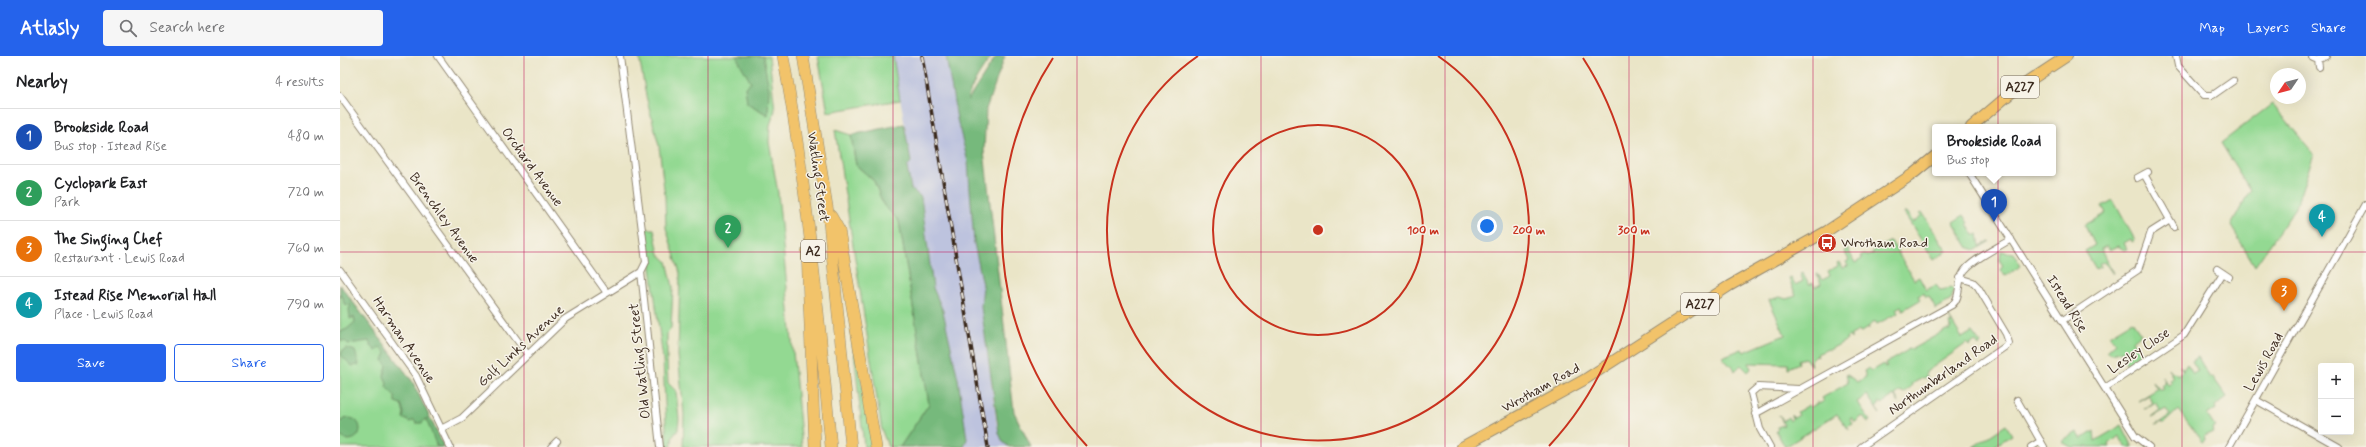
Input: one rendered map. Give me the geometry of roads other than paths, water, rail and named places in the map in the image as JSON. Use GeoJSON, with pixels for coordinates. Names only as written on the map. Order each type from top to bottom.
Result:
{"type":"FeatureCollection","features":[{"type":"Feature","properties":{"kind":"highway","name":"Watling Street"},"geometry":{"type":"LineString","coordinates":[[783,56],[808,212],[818,295],[831,447]]}},
{"type":"Feature","properties":{"kind":"highway","name":"Watling Street"},"geometry":{"type":"LineString","coordinates":[[803,56],[828,212],[851,447]]}},
{"type":"Feature","properties":{"kind":"highway"},"geometry":{"type":"LineString","coordinates":[[808,212],[806,277],[815,447]]}},
{"type":"Feature","properties":{"kind":"highway"},"geometry":{"type":"LineString","coordinates":[[828,212],[839,230],[876,447]]}},
{"type":"Feature","properties":{"kind":"main road","name":"A227"},"geometry":{"type":"LineString","coordinates":[[1975,124],[2011,93],[2067,56]]}},
{"type":"Feature","properties":{"kind":"main road","name":"Wrotham Road"},"geometry":{"type":"LineString","coordinates":[[1462,447],[1584,380],[1723,289],[1822,234],[1868,206],[1932,158]]}},
{"type":"Feature","properties":{"kind":"street","name":"Orchard Avenue"},"geometry":{"type":"LineString","coordinates":[[438,56],[607,293]]}},
{"type":"Feature","properties":{"kind":"street"},"geometry":{"type":"LineString","coordinates":[[620,56],[646,262],[641,272]]}},
{"type":"Feature","properties":{"kind":"street"},"geometry":{"type":"LineString","coordinates":[[2176,56],[2178,66],[2204,95],[2212,95],[2233,81]]}},
{"type":"Feature","properties":{"kind":"street"},"geometry":{"type":"LineString","coordinates":[[2317,62],[2326,56]]}},
{"type":"Feature","properties":{"kind":"street"},"geometry":{"type":"LineString","coordinates":[[2222,80],[2226,86]]}},
{"type":"Feature","properties":{"kind":"street","name":"Brenchley Avenue"},"geometry":{"type":"LineString","coordinates":[[340,96],[528,355]]}},
{"type":"Feature","properties":{"kind":"street"},"geometry":{"type":"LineString","coordinates":[[2137,178],[2146,173],[2174,227]]}},
{"type":"Feature","properties":{"kind":"street","name":"Istead Rise"},"geometry":{"type":"LineString","coordinates":[[1971,176],[2135,436],[2147,446]]}},
{"type":"Feature","properties":{"kind":"street","name":"Lewis Road"},"geometry":{"type":"LineString","coordinates":[[2229,447],[2366,204]]}},
{"type":"Feature","properties":{"kind":"street"},"geometry":{"type":"LineString","coordinates":[[2063,320],[2138,270],[2151,232],[2170,220]]}},
{"type":"Feature","properties":{"kind":"street"},"geometry":{"type":"LineString","coordinates":[[1755,414],[1952,305],[1957,300],[1960,278],[1968,266],[2011,239]]}},
{"type":"Feature","properties":{"kind":"street"},"geometry":{"type":"LineString","coordinates":[[2217,269],[2229,277]]}},
{"type":"Feature","properties":{"kind":"street","name":"Harman Avenue"},"geometry":{"type":"LineString","coordinates":[[340,270],[416,376],[450,447]]}},
{"type":"Feature","properties":{"kind":"street","name":"Golf Links Avenue"},"geometry":{"type":"LineString","coordinates":[[441,429],[462,418],[565,319],[641,272]]}},
{"type":"Feature","properties":{"kind":"street","name":"Old Watling Street"},"geometry":{"type":"LineString","coordinates":[[641,272],[660,447]]}},
{"type":"Feature","properties":{"kind":"street","name":"Lesley Close"},"geometry":{"type":"LineString","coordinates":[[2105,388],[2184,335],[2223,273]]}},
{"type":"Feature","properties":{"kind":"street","name":"Northumberland Road"},"geometry":{"type":"LineString","coordinates":[[1861,447],[2006,346],[2008,343],[2006,334],[1978,287],[1973,282],[1960,278]]}},
{"type":"Feature","properties":{"kind":"street"},"geometry":{"type":"LineString","coordinates":[[1770,447],[1760,429],[1755,414],[1751,393],[1756,388],[1799,389]]}},
{"type":"Feature","properties":{"kind":"street"},"geometry":{"type":"LineString","coordinates":[[2017,400],[2044,447]]}},
{"type":"Feature","properties":{"kind":"street"},"geometry":{"type":"LineString","coordinates":[[2256,400],[2339,447]]}},
{"type":"Feature","properties":{"kind":"street"},"geometry":{"type":"LineString","coordinates":[[2031,447],[2041,441]]}},
{"type":"Feature","properties":{"kind":"railway"},"geometry":{"type":"LineString","coordinates":[[922,56],[988,447]]}},
{"type":"Feature","properties":{"kind":"place","name":"Brookside Road"},"geometry":{"type":"Point","coordinates":[1994,222]}},
{"type":"Feature","properties":{"kind":"place","name":"Istead Rise Memorial Hall"},"geometry":{"type":"Point","coordinates":[2322,237]}},
{"type":"Feature","properties":{"kind":"place","name":"Wrotham Road"},"geometry":{"type":"Point","coordinates":[1827,243]}},
{"type":"Feature","properties":{"kind":"place","name":"Cyclopark East"},"geometry":{"type":"Point","coordinates":[728,248]}},
{"type":"Feature","properties":{"kind":"place","name":"The Singing Chef"},"geometry":{"type":"Point","coordinates":[2284,311]}}]}
